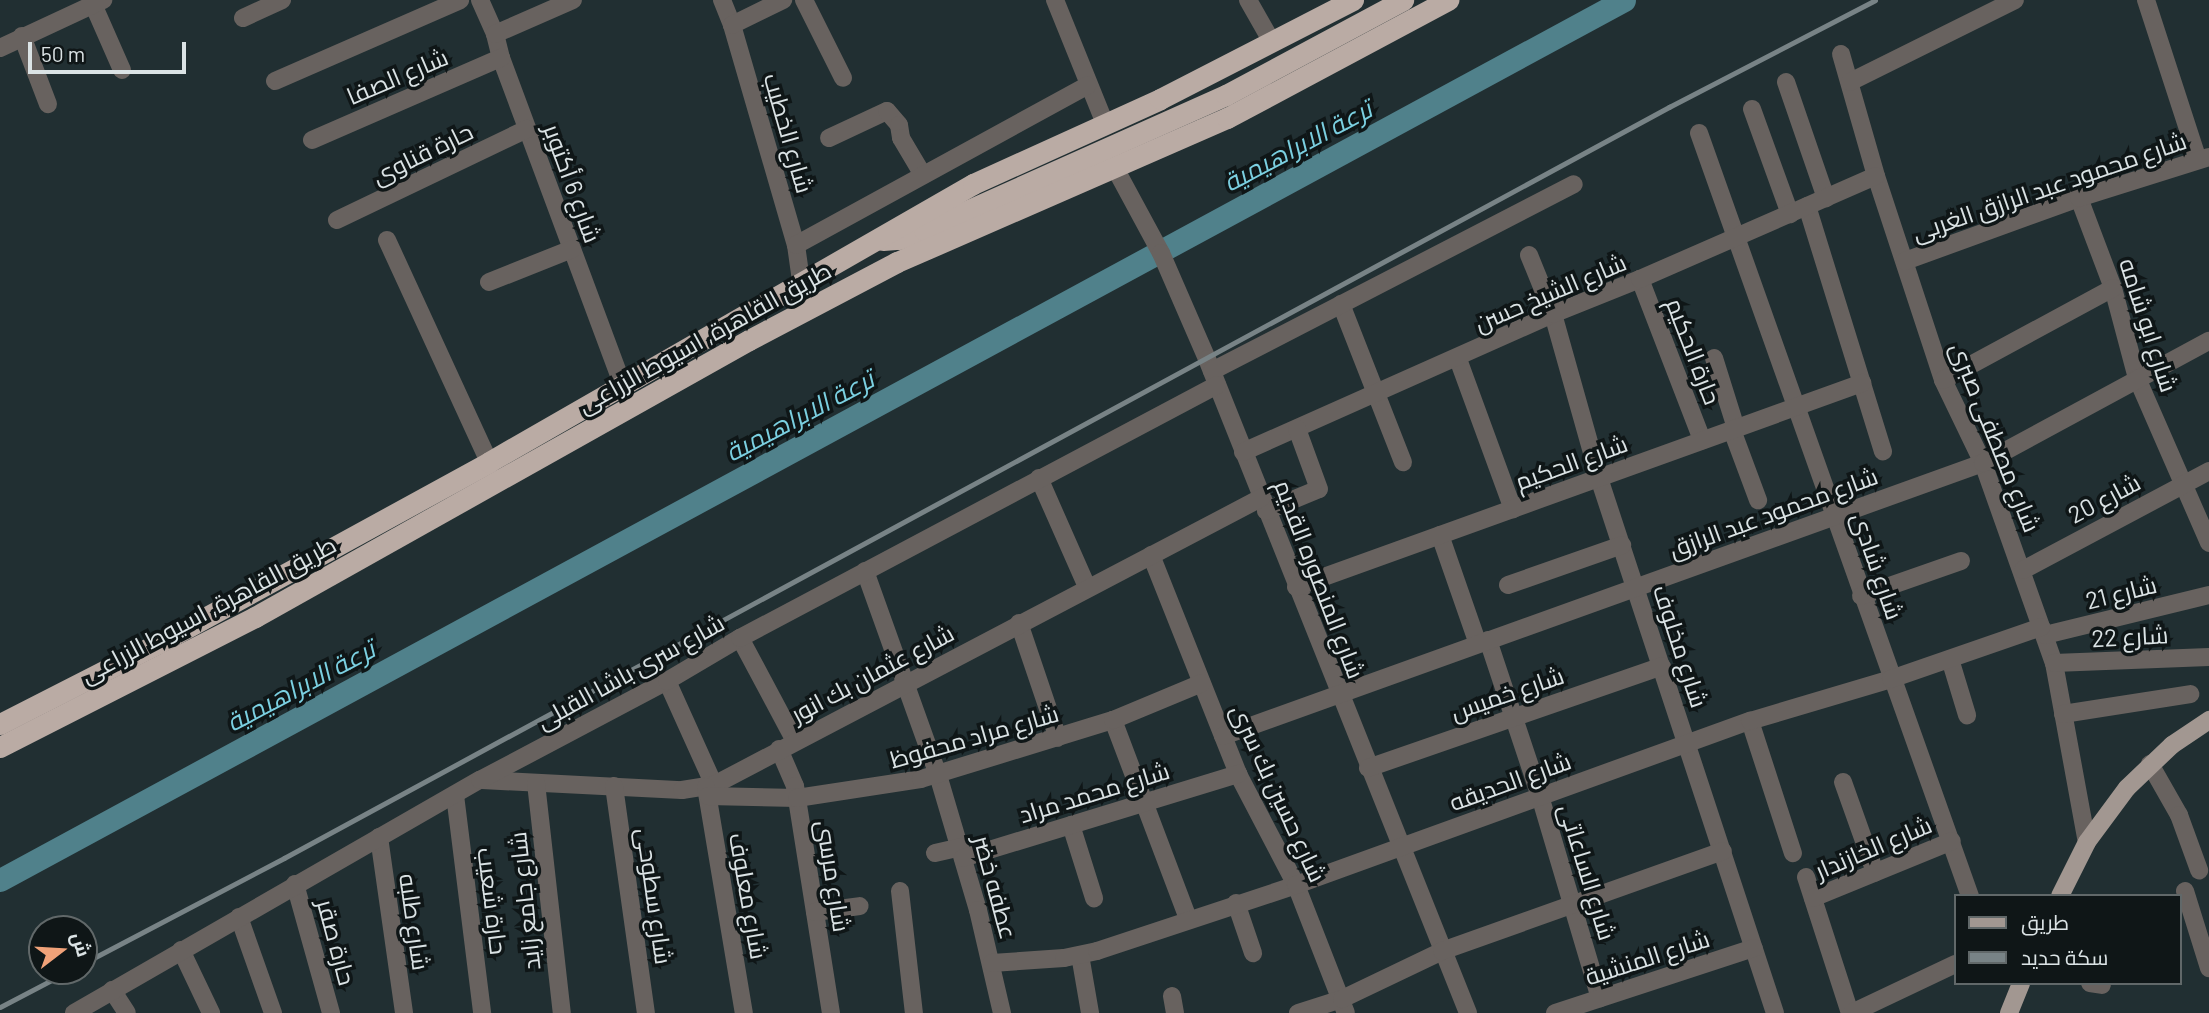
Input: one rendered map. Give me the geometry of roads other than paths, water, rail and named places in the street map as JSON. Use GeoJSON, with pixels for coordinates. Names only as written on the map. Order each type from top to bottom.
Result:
{"type":"FeatureCollection","features":[{"type":"Feature","properties":{"kind":"highway","name":"طريق القاهرة, اسيوط الزراعى"},"geometry":{"type":"LineString","coordinates":[[0,724],[203,620],[489,462],[973,184],[1105,124],[1353,0]]}},
{"type":"Feature","properties":{"kind":"highway"},"geometry":{"type":"LineString","coordinates":[[874,240],[912,235],[1268,74],[1403,0]]}},
{"type":"Feature","properties":{"kind":"highway","name":"طريق القاهرة, اسيوط الزراعى"},"geometry":{"type":"LineString","coordinates":[[0,747],[244,623],[737,347],[897,262],[1227,118],[1448,0]]}},
{"type":"Feature","properties":{"kind":"main road"},"geometry":{"type":"LineString","coordinates":[[2064,894],[2087,842],[2120,796],[2150,764],[2209,720]]}},
{"type":"Feature","properties":{"kind":"main road"},"geometry":{"type":"LineString","coordinates":[[2009,1013],[2020,985]]}},
{"type":"Feature","properties":{"kind":"street"},"geometry":{"type":"LineString","coordinates":[[243,18],[282,0]]}},
{"type":"Feature","properties":{"kind":"street"},"geometry":{"type":"LineString","coordinates":[[275,81],[460,0]]}},
{"type":"Feature","properties":{"kind":"street","name":"شارع 6 أكتوبر"},"geometry":{"type":"LineString","coordinates":[[480,0],[495,33],[501,58],[527,130],[622,384]]}},
{"type":"Feature","properties":{"kind":"street"},"geometry":{"type":"LineString","coordinates":[[495,33],[573,0]]}},
{"type":"Feature","properties":{"kind":"street","name":"شارع الخطيب"},"geometry":{"type":"LineString","coordinates":[[722,0],[796,245],[801,282]]}},
{"type":"Feature","properties":{"kind":"street"},"geometry":{"type":"LineString","coordinates":[[732,26],[783,0]]}},
{"type":"Feature","properties":{"kind":"street"},"geometry":{"type":"LineString","coordinates":[[804,0],[843,78]]}},
{"type":"Feature","properties":{"kind":"street"},"geometry":{"type":"LineString","coordinates":[[1055,0],[1087,86],[1105,124]]}},
{"type":"Feature","properties":{"kind":"street"},"geometry":{"type":"LineString","coordinates":[[1248,0],[1272,42]]}},
{"type":"Feature","properties":{"kind":"street"},"geometry":{"type":"LineString","coordinates":[[1850,82],[2015,0]]}},
{"type":"Feature","properties":{"kind":"street"},"geometry":{"type":"LineString","coordinates":[[2146,0],[2203,159]]}},
{"type":"Feature","properties":{"kind":"street"},"geometry":{"type":"LineString","coordinates":[[0,48],[98,2],[122,70]]}},
{"type":"Feature","properties":{"kind":"street"},"geometry":{"type":"LineString","coordinates":[[22,36],[48,104]]}},
{"type":"Feature","properties":{"kind":"street","name":"شارع مصطفى صبرى"},"geometry":{"type":"LineString","coordinates":[[1841,54],[1876,176],[1943,380],[1983,463],[2054,663],[2087,842]]}},
{"type":"Feature","properties":{"kind":"street","name":"شارع الصفا"},"geometry":{"type":"LineString","coordinates":[[313,140],[501,58]]}},
{"type":"Feature","properties":{"kind":"street"},"geometry":{"type":"LineString","coordinates":[[1786,82],[1826,198]]}},
{"type":"Feature","properties":{"kind":"street"},"geometry":{"type":"LineString","coordinates":[[796,245],[1087,86]]}},
{"type":"Feature","properties":{"kind":"street"},"geometry":{"type":"LineString","coordinates":[[1752,109],[1790,214]]}},
{"type":"Feature","properties":{"kind":"street"},"geometry":{"type":"LineString","coordinates":[[830,138],[887,111],[899,125],[901,138],[923,175]]}},
{"type":"Feature","properties":{"kind":"street","name":"حارة قناوى"},"geometry":{"type":"LineString","coordinates":[[337,220],[527,130]]}},
{"type":"Feature","properties":{"kind":"street","name":"شارع شادى"},"geometry":{"type":"LineString","coordinates":[[1699,133],[1861,596],[1969,894]]}},
{"type":"Feature","properties":{"kind":"street","name":"شارع محمود عبد الرازق الغربى"},"geometry":{"type":"LineString","coordinates":[[1905,261],[2079,198],[2203,159]]}},
{"type":"Feature","properties":{"kind":"street","name":"شارع المنصوره القديم"},"geometry":{"type":"LineString","coordinates":[[1115,168],[1161,253],[1215,378],[1338,694],[1468,1013]]}},
{"type":"Feature","properties":{"kind":"street","name":"شارع الشيخ حسن"},"geometry":{"type":"LineString","coordinates":[[1243,452],[1458,359],[1553,314],[1876,176]]}},
{"type":"Feature","properties":{"kind":"street","name":"شارع سرى باشا القبلى"},"geometry":{"type":"LineString","coordinates":[[74,1013],[480,780],[1039,478],[1341,304],[1574,184]]}},
{"type":"Feature","properties":{"kind":"street","name":"شارع ابو شامه"},"geometry":{"type":"LineString","coordinates":[[2079,198],[2113,288],[2137,378],[2209,543]]}},
{"type":"Feature","properties":{"kind":"street"},"geometry":{"type":"LineString","coordinates":[[1807,206],[1883,452]]}},
{"type":"Feature","properties":{"kind":"street"},"geometry":{"type":"LineString","coordinates":[[387,240],[489,462]]}},
{"type":"Feature","properties":{"kind":"street"},"geometry":{"type":"LineString","coordinates":[[489,282],[572,249]]}},
{"type":"Feature","properties":{"kind":"street","name":"شارع مخلوف"},"geometry":{"type":"LineString","coordinates":[[1529,255],[1553,314],[1600,478],[1775,1013]]}},
{"type":"Feature","properties":{"kind":"street","name":"حارة الحكيم"},"geometry":{"type":"LineString","coordinates":[[1640,279],[1702,440]]}},
{"type":"Feature","properties":{"kind":"street"},"geometry":{"type":"LineString","coordinates":[[1943,380],[2113,288]]}},
{"type":"Feature","properties":{"kind":"street"},"geometry":{"type":"LineString","coordinates":[[1341,304],[1403,462]]}},
{"type":"Feature","properties":{"kind":"street","name":"شارع محمود عبد الرازق"},"geometry":{"type":"LineString","coordinates":[[1223,736],[1983,463],[2209,341]]}},
{"type":"Feature","properties":{"kind":"street"},"geometry":{"type":"LineString","coordinates":[[1714,358],[1758,500]]}},
{"type":"Feature","properties":{"kind":"street"},"geometry":{"type":"LineString","coordinates":[[1458,359],[1513,509]]}},
{"type":"Feature","properties":{"kind":"street","name":"شارع الحكيم"},"geometry":{"type":"LineString","coordinates":[[1296,587],[1862,383]]}},
{"type":"Feature","properties":{"kind":"street","name":"شارع عثمان بك انور"},"geometry":{"type":"LineString","coordinates":[[480,780],[709,789],[907,681],[1151,555],[1264,504],[1319,489],[1297,429]]}},
{"type":"Feature","properties":{"kind":"street","name":"شارع 20"},"geometry":{"type":"LineString","coordinates":[[2023,570],[2209,471]]}},
{"type":"Feature","properties":{"kind":"street"},"geometry":{"type":"LineString","coordinates":[[1039,478],[1087,587]]}},
{"type":"Feature","properties":{"kind":"street","name":"شارع الساعاتى"},"geometry":{"type":"LineString","coordinates":[[1440,535],[1513,717],[1600,998]]}},
{"type":"Feature","properties":{"kind":"street"},"geometry":{"type":"LineString","coordinates":[[1508,584],[1622,545]]}},
{"type":"Feature","properties":{"kind":"street","name":"شارع حسين بك سرى"},"geometry":{"type":"LineString","coordinates":[[1151,555],[1238,774],[1296,885],[1344,1006]]}},
{"type":"Feature","properties":{"kind":"street"},"geometry":{"type":"LineString","coordinates":[[1861,596],[1961,561]]}},
{"type":"Feature","properties":{"kind":"street","name":"عطفه خضر"},"geometry":{"type":"LineString","coordinates":[[865,571],[907,681],[962,852],[992,963],[1002,1013]]}},
{"type":"Feature","properties":{"kind":"street","name":"شارع 21"},"geometry":{"type":"LineString","coordinates":[[2043,631],[2209,595]]}},
{"type":"Feature","properties":{"kind":"street"},"geometry":{"type":"LineString","coordinates":[[1018,623],[1058,738]]}},
{"type":"Feature","properties":{"kind":"street","name":"شارع الحديقه"},"geometry":{"type":"LineString","coordinates":[[992,963],[1080,955],[1236,902],[1296,885],[1750,721],[2043,631]]}},
{"type":"Feature","properties":{"kind":"street","name":"شارع مرسى"},"geometry":{"type":"LineString","coordinates":[[740,638],[787,745],[831,1013]]}},
{"type":"Feature","properties":{"kind":"street","name":"شارع 22"},"geometry":{"type":"LineString","coordinates":[[2054,663],[2209,657]]}},
{"type":"Feature","properties":{"kind":"street"},"geometry":{"type":"LineString","coordinates":[[1950,659],[1967,715]]}},
{"type":"Feature","properties":{"kind":"street","name":"شارع خميس"},"geometry":{"type":"LineString","coordinates":[[1368,768],[1662,666]]}},
{"type":"Feature","properties":{"kind":"street","name":"شارع معلوف"},"geometry":{"type":"LineString","coordinates":[[667,681],[709,789],[744,1013]]}},
{"type":"Feature","properties":{"kind":"street","name":"شارع مراد محفوظ"},"geometry":{"type":"LineString","coordinates":[[709,789],[797,797],[938,775],[1113,720],[1202,683]]}},
{"type":"Feature","properties":{"kind":"street"},"geometry":{"type":"LineString","coordinates":[[2063,714],[2190,694]]}},
{"type":"Feature","properties":{"kind":"street"},"geometry":{"type":"LineString","coordinates":[[1113,720],[1188,919]]}},
{"type":"Feature","properties":{"kind":"street","name":"شارع الخازندار"},"geometry":{"type":"LineString","coordinates":[[1750,721],[1793,853]]}},
{"type":"Feature","properties":{"kind":"street"},"geometry":{"type":"LineString","coordinates":[[2150,764],[2179,815],[2199,870]]}},
{"type":"Feature","properties":{"kind":"street","name":"شارع محمد مراد"},"geometry":{"type":"LineString","coordinates":[[935,853],[962,852],[1071,825],[1238,774]]}},
{"type":"Feature","properties":{"kind":"street"},"geometry":{"type":"LineString","coordinates":[[1843,782],[1875,872]]}},
{"type":"Feature","properties":{"kind":"street","name":"شارع جامع زايد"},"geometry":{"type":"LineString","coordinates":[[536,783],[562,1013]]}},
{"type":"Feature","properties":{"kind":"street","name":"شارع سطوحى"},"geometry":{"type":"LineString","coordinates":[[614,786],[646,1013]]}},
{"type":"Feature","properties":{"kind":"street","name":"حارة شعيب"},"geometry":{"type":"LineString","coordinates":[[455,795],[482,1013]]}},
{"type":"Feature","properties":{"kind":"street"},"geometry":{"type":"LineString","coordinates":[[1071,825],[1094,898]]}},
{"type":"Feature","properties":{"kind":"street","name":"شارع طلبه"},"geometry":{"type":"LineString","coordinates":[[379,837],[404,1013]]}},
{"type":"Feature","properties":{"kind":"street","name":"شارع الخازندار"},"geometry":{"type":"LineString","coordinates":[[1813,898],[1952,841]]}},
{"type":"Feature","properties":{"kind":"street"},"geometry":{"type":"LineString","coordinates":[[1298,1013],[1344,1006],[1443,951],[1723,851]]}},
{"type":"Feature","properties":{"kind":"street","name":"شارع الخازندار"},"geometry":{"type":"LineString","coordinates":[[1806,877],[1851,1013]]}},
{"type":"Feature","properties":{"kind":"street","name":"حارة صقر"},"geometry":{"type":"LineString","coordinates":[[295,884],[331,1013]]}},
{"type":"Feature","properties":{"kind":"street"},"geometry":{"type":"LineString","coordinates":[[900,891],[914,1013]]}},
{"type":"Feature","properties":{"kind":"street"},"geometry":{"type":"LineString","coordinates":[[2185,891],[2187,925],[2209,968]]}},
{"type":"Feature","properties":{"kind":"street"},"geometry":{"type":"LineString","coordinates":[[1236,902],[1253,953]]}},
{"type":"Feature","properties":{"kind":"street"},"geometry":{"type":"LineString","coordinates":[[815,912],[860,906]]}},
{"type":"Feature","properties":{"kind":"street"},"geometry":{"type":"LineString","coordinates":[[239,916],[272,1013]]}},
{"type":"Feature","properties":{"kind":"street","name":"شارع المنشية"},"geometry":{"type":"LineString","coordinates":[[1555,1013],[1754,948]]}},
{"type":"Feature","properties":{"kind":"street"},"geometry":{"type":"LineString","coordinates":[[181,950],[211,1013]]}},
{"type":"Feature","properties":{"kind":"street"},"geometry":{"type":"LineString","coordinates":[[1080,955],[1090,1013]]}},
{"type":"Feature","properties":{"kind":"street"},"geometry":{"type":"LineString","coordinates":[[1851,1013],[1954,964]]}},
{"type":"Feature","properties":{"kind":"street"},"geometry":{"type":"LineString","coordinates":[[112,990],[127,1013]]}},
{"type":"Feature","properties":{"kind":"waterway","name":"ترعة الابراهيمية"},"geometry":{"type":"LineString","coordinates":[[0,880],[1624,0]]}},
{"type":"Feature","properties":{"kind":"railway"},"geometry":{"type":"LineString","coordinates":[[98,956],[284,858],[1669,107],[1875,0]]}},
{"type":"Feature","properties":{"kind":"railway"},"geometry":{"type":"LineString","coordinates":[[0,1007],[42,985]]}}]}
